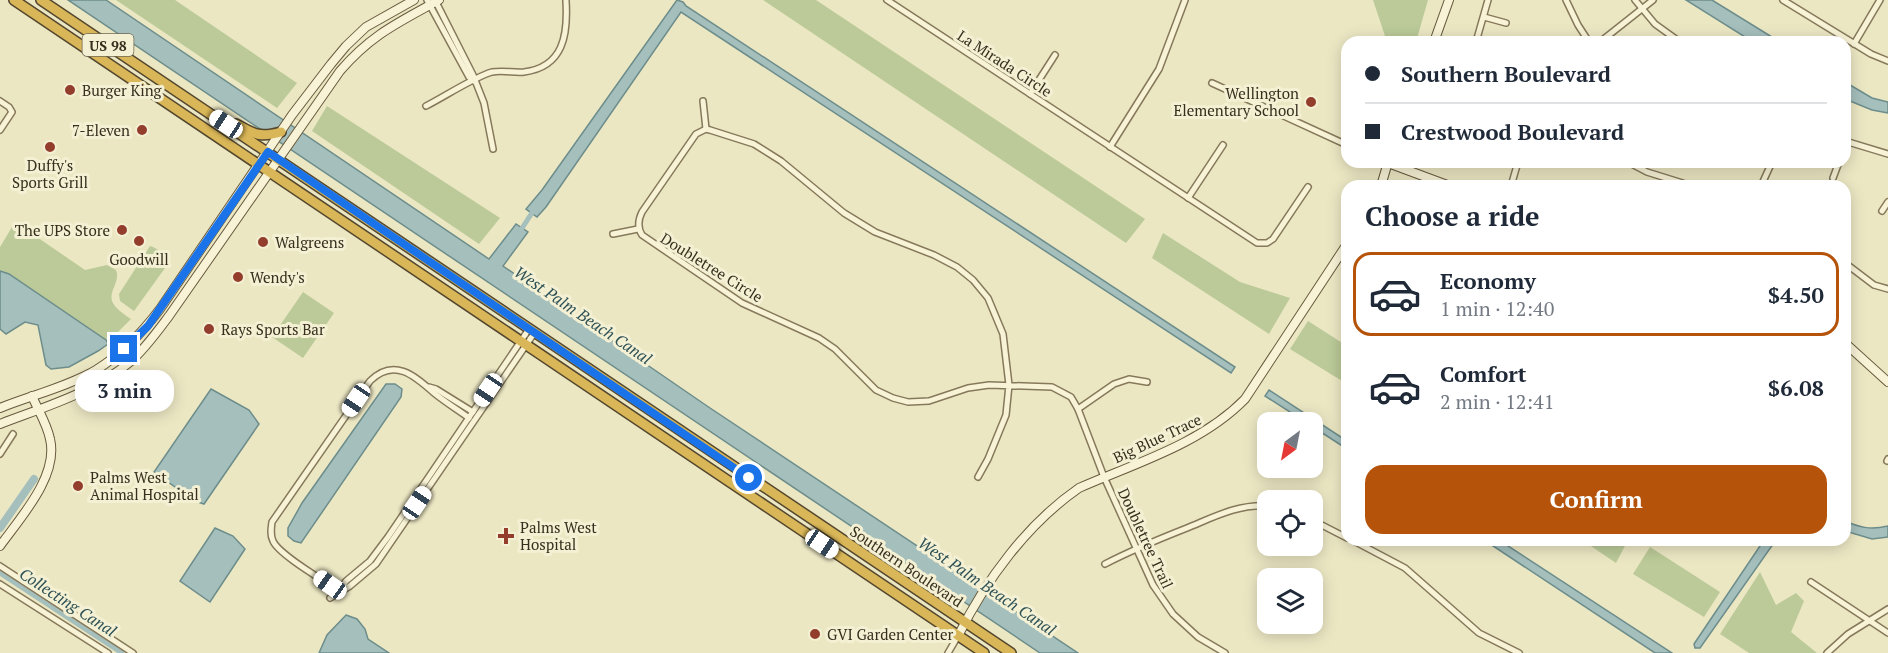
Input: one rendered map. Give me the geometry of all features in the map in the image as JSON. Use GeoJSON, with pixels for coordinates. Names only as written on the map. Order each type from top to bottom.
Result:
{"type":"FeatureCollection","features":[{"type":"Feature","properties":{"kind":"highway","name":"Southern Boulevard"},"geometry":{"type":"LineString","coordinates":[[14,0],[984,653]]}},
{"type":"Feature","properties":{"kind":"highway","name":"Southern Boulevard"},"geometry":{"type":"LineString","coordinates":[[41,0],[767,491],[968,618],[1011,653]]}},
{"type":"Feature","properties":{"kind":"highway"},"geometry":{"type":"LineString","coordinates":[[226,124],[234,123],[257,135],[271,139],[281,132]]}},
{"type":"Feature","properties":{"kind":"main road"},"geometry":{"type":"LineString","coordinates":[[281,132],[326,70],[356,35],[377,20],[414,0]]}},
{"type":"Feature","properties":{"kind":"main road"},"geometry":{"type":"LineString","coordinates":[[1436,36],[1449,0]]}},
{"type":"Feature","properties":{"kind":"main road"},"geometry":{"type":"LineString","coordinates":[[0,424],[101,383],[131,362],[144,348],[279,160],[339,71],[363,46],[383,30],[433,1]]}},
{"type":"Feature","properties":{"kind":"main road"},"geometry":{"type":"LineString","coordinates":[[0,408],[95,371],[138,336],[160,309],[260,164],[268,152],[271,139]]}},
{"type":"Feature","properties":{"kind":"main road"},"geometry":{"type":"LineString","coordinates":[[1403,168],[1434,180]]}},
{"type":"Feature","properties":{"kind":"main road","name":"Big Blue Trace"},"geometry":{"type":"LineString","coordinates":[[958,636],[991,580],[1047,512],[1079,488],[1198,436],[1233,411],[1245,399],[1341,253]]}},
{"type":"Feature","properties":{"kind":"main road"},"geometry":{"type":"LineString","coordinates":[[1851,348],[1888,382]]}},
{"type":"Feature","properties":{"kind":"main road"},"geometry":{"type":"LineString","coordinates":[[0,546],[36,494],[50,465],[51,440],[32,396]]}},
{"type":"Feature","properties":{"kind":"street","name":"La Mirada Circle"},"geometry":{"type":"LineString","coordinates":[[887,0],[1254,241],[1264,244],[1274,239],[1308,187]]}},
{"type":"Feature","properties":{"kind":"street"},"geometry":{"type":"LineString","coordinates":[[1110,147],[1159,69],[1185,0]]}},
{"type":"Feature","properties":{"kind":"street"},"geometry":{"type":"LineString","coordinates":[[1478,36],[1488,0]]}},
{"type":"Feature","properties":{"kind":"street"},"geometry":{"type":"LineString","coordinates":[[1566,0],[1585,36]]}},
{"type":"Feature","properties":{"kind":"street"},"geometry":{"type":"LineString","coordinates":[[1635,0],[1655,24],[1672,36]]}},
{"type":"Feature","properties":{"kind":"street"},"geometry":{"type":"LineString","coordinates":[[1607,36],[1653,0]]}},
{"type":"Feature","properties":{"kind":"street"},"geometry":{"type":"LineString","coordinates":[[1783,0],[1841,36]]}},
{"type":"Feature","properties":{"kind":"street"},"geometry":{"type":"LineString","coordinates":[[1854,44],[1880,0]]}},
{"type":"Feature","properties":{"kind":"street"},"geometry":{"type":"LineString","coordinates":[[433,1],[453,42],[473,75],[484,103],[493,149]]}},
{"type":"Feature","properties":{"kind":"street"},"geometry":{"type":"LineString","coordinates":[[426,106],[492,72],[534,70],[551,61],[565,39],[566,1]]}},
{"type":"Feature","properties":{"kind":"street"},"geometry":{"type":"LineString","coordinates":[[1484,17],[1506,23]]}},
{"type":"Feature","properties":{"kind":"street"},"geometry":{"type":"LineString","coordinates":[[1851,42],[1888,61]]}},
{"type":"Feature","properties":{"kind":"street"},"geometry":{"type":"LineString","coordinates":[[1030,94],[1055,55]]}},
{"type":"Feature","properties":{"kind":"street"},"geometry":{"type":"LineString","coordinates":[[1212,83],[1341,142]]}},
{"type":"Feature","properties":{"kind":"street"},"geometry":{"type":"LineString","coordinates":[[0,101],[9,106],[12,112],[0,130]]}},
{"type":"Feature","properties":{"kind":"street"},"geometry":{"type":"LineString","coordinates":[[703,101],[706,129]]}},
{"type":"Feature","properties":{"kind":"street"},"geometry":{"type":"LineString","coordinates":[[613,234],[638,229],[642,212],[689,142],[696,134],[706,129],[754,144],[781,161],[846,215],[875,232],[934,255],[957,267],[973,280],[988,298],[1003,334],[1009,385],[1006,415],[978,477]]}},
{"type":"Feature","properties":{"kind":"street"},"geometry":{"type":"LineString","coordinates":[[1851,143],[1888,154]]}},
{"type":"Feature","properties":{"kind":"street"},"geometry":{"type":"LineString","coordinates":[[1188,198],[1223,145]]}},
{"type":"Feature","properties":{"kind":"street"},"geometry":{"type":"LineString","coordinates":[[1639,168],[1673,180]]}},
{"type":"Feature","properties":{"kind":"street"},"geometry":{"type":"LineString","coordinates":[[1833,178],[1837,168]]}},
{"type":"Feature","properties":{"kind":"street"},"geometry":{"type":"LineString","coordinates":[[1882,211],[1888,202]]}},
{"type":"Feature","properties":{"kind":"street","name":"Doubletree Circle"},"geometry":{"type":"LineString","coordinates":[[638,229],[647,240],[684,262],[742,303],[819,338],[837,351],[876,390],[893,398],[908,402],[929,401],[968,388],[989,385],[1052,387],[1071,397],[1078,409]]}},
{"type":"Feature","properties":{"kind":"street"},"geometry":{"type":"LineString","coordinates":[[1851,268],[1874,285],[1888,289]]}},
{"type":"Feature","properties":{"kind":"street"},"geometry":{"type":"LineString","coordinates":[[330,598],[350,586],[376,564],[532,330]]}},
{"type":"Feature","properties":{"kind":"street"},"geometry":{"type":"LineString","coordinates":[[339,591],[346,581],[377,552],[524,342]]}},
{"type":"Feature","properties":{"kind":"street"},"geometry":{"type":"LineString","coordinates":[[339,591],[281,552],[275,545],[271,531],[272,522],[375,375],[390,369],[412,374],[433,392],[471,415]]}},
{"type":"Feature","properties":{"kind":"street"},"geometry":{"type":"LineString","coordinates":[[1078,409],[1114,384],[1129,379],[1147,382]]}},
{"type":"Feature","properties":{"kind":"street","name":"Doubletree Trail"},"geometry":{"type":"LineString","coordinates":[[1078,409],[1104,477],[1153,585],[1173,614],[1198,637],[1225,653]]}},
{"type":"Feature","properties":{"kind":"street"},"geometry":{"type":"LineString","coordinates":[[0,454],[3,445],[13,434]]}},
{"type":"Feature","properties":{"kind":"street"},"geometry":{"type":"LineString","coordinates":[[1105,564],[1233,509],[1257,505]]}},
{"type":"Feature","properties":{"kind":"street"},"geometry":{"type":"LineString","coordinates":[[1323,526],[1341,535]]}},
{"type":"Feature","properties":{"kind":"street"},"geometry":{"type":"LineString","coordinates":[[1363,546],[1405,568],[1479,633],[1519,653]]}},
{"type":"Feature","properties":{"kind":"street"},"geometry":{"type":"LineString","coordinates":[[0,566],[133,653]]}},
{"type":"Feature","properties":{"kind":"street"},"geometry":{"type":"LineString","coordinates":[[1811,582],[1888,633]]}},
{"type":"Feature","properties":{"kind":"street"},"geometry":{"type":"LineString","coordinates":[[0,584],[108,653]]}},
{"type":"Feature","properties":{"kind":"street"},"geometry":{"type":"LineString","coordinates":[[1827,653],[1841,638],[1888,609]]}},
{"type":"Feature","properties":{"kind":"street"},"geometry":{"type":"LineString","coordinates":[[948,653],[958,636]]}},
{"type":"Feature","properties":{"kind":"green space"},"geometry":{"type":"Polygon","coordinates":[[[116,0],[175,0],[297,83],[277,108],[116,0]]]}},
{"type":"Feature","properties":{"kind":"green space"},"geometry":{"type":"Polygon","coordinates":[[[763,0],[816,0],[1145,219],[1126,243],[763,0]]]}},
{"type":"Feature","properties":{"kind":"green space"},"geometry":{"type":"Polygon","coordinates":[[[1373,0],[1428,0],[1418,36],[1385,36],[1373,0]]]}},
{"type":"Feature","properties":{"kind":"green space"},"geometry":{"type":"Polygon","coordinates":[[[327,106],[500,218],[479,244],[312,131],[327,106]]]}},
{"type":"Feature","properties":{"kind":"green space"},"geometry":{"type":"Polygon","coordinates":[[[15,222],[85,270],[107,265],[116,270],[117,279],[112,295],[113,303],[131,319],[108,342],[9,274],[0,271],[0,247],[15,222]]]}},
{"type":"Feature","properties":{"kind":"green space"},"geometry":{"type":"Polygon","coordinates":[[[1163,233],[1240,282],[1290,298],[1269,334],[1152,258],[1163,233]]]}},
{"type":"Feature","properties":{"kind":"green space"},"geometry":{"type":"Polygon","coordinates":[[[150,246],[167,255],[165,268],[134,311],[120,301],[119,294],[150,246]]]}},
{"type":"Feature","properties":{"kind":"green space"},"geometry":{"type":"Polygon","coordinates":[[[303,292],[334,313],[303,358],[272,337],[303,292]]]}},
{"type":"Feature","properties":{"kind":"green space"},"geometry":{"type":"Polygon","coordinates":[[[1308,321],[1341,342],[1341,380],[1290,349],[1308,321]]]}},
{"type":"Feature","properties":{"kind":"green space"},"geometry":{"type":"Polygon","coordinates":[[[1591,546],[1625,546],[1616,563],[1591,546]]]}},
{"type":"Feature","properties":{"kind":"green space"},"geometry":{"type":"Polygon","coordinates":[[[1650,547],[1720,592],[1704,617],[1633,574],[1650,547]]]}},
{"type":"Feature","properties":{"kind":"green space"},"geometry":{"type":"Polygon","coordinates":[[[1760,572],[1776,605],[1796,593],[1804,601],[1791,632],[1817,653],[1749,653],[1720,634],[1760,572]]]}},
{"type":"Feature","properties":{"kind":"water"},"geometry":{"type":"Polygon","coordinates":[[[68,0],[106,0],[489,259],[516,224],[528,232],[503,266],[710,408],[1078,653],[1040,653],[68,0]]]}},
{"type":"Feature","properties":{"kind":"water"},"geometry":{"type":"Polygon","coordinates":[[[677,0],[1235,367],[1231,373],[681,12],[537,217],[526,209],[542,190],[677,0]]]}},
{"type":"Feature","properties":{"kind":"water"},"geometry":{"type":"Polygon","coordinates":[[[1686,0],[1712,0],[1770,36],[1743,36],[1686,0]]]}},
{"type":"Feature","properties":{"kind":"water"},"geometry":{"type":"Polygon","coordinates":[[[1851,86],[1872,98],[1888,102],[1888,113],[1872,110],[1851,101],[1851,86]]]}},
{"type":"Feature","properties":{"kind":"water"},"geometry":{"type":"Polygon","coordinates":[[[0,271],[9,274],[106,340],[108,344],[69,367],[51,369],[46,365],[38,325],[25,322],[6,334],[0,329],[0,271]]]}},
{"type":"Feature","properties":{"kind":"water"},"geometry":{"type":"Polygon","coordinates":[[[386,384],[395,384],[402,389],[401,397],[301,543],[294,541],[288,536],[288,528],[302,503],[386,384]]]}},
{"type":"Feature","properties":{"kind":"water"},"geometry":{"type":"Polygon","coordinates":[[[211,389],[249,410],[259,424],[204,504],[195,501],[154,472],[211,389]]]}},
{"type":"Feature","properties":{"kind":"water"},"geometry":{"type":"Polygon","coordinates":[[[1269,390],[1303,412],[1290,412],[1265,396],[1269,390]]]}},
{"type":"Feature","properties":{"kind":"water"},"geometry":{"type":"Polygon","coordinates":[[[1323,425],[1341,437],[1341,445],[1323,433],[1323,425]]]}},
{"type":"Feature","properties":{"kind":"water"},"geometry":{"type":"Polygon","coordinates":[[[1851,523],[1866,528],[1888,526],[1888,537],[1872,539],[1851,533],[1851,523]]]}},
{"type":"Feature","properties":{"kind":"water"},"geometry":{"type":"Polygon","coordinates":[[[215,528],[233,536],[245,549],[210,602],[180,581],[215,528]]]}},
{"type":"Feature","properties":{"kind":"water"},"geometry":{"type":"Polygon","coordinates":[[[1493,546],[1508,546],[1672,653],[1655,653],[1493,546]]]}},
{"type":"Feature","properties":{"kind":"water"},"geometry":{"type":"Polygon","coordinates":[[[1760,546],[1772,546],[1700,648],[1695,648],[1694,644],[1760,546]]]}},
{"type":"Feature","properties":{"kind":"water"},"geometry":{"type":"Polygon","coordinates":[[[346,615],[357,619],[365,629],[368,639],[389,653],[319,653],[327,635],[346,615]]]}},
{"type":"Feature","properties":{"kind":"waterway"},"geometry":{"type":"LineString","coordinates":[[519,233],[535,208]]}},
{"type":"Feature","properties":{"kind":"waterway"},"geometry":{"type":"LineString","coordinates":[[0,528],[34,479]]}},
{"type":"Feature","properties":{"kind":"waterway","name":"Collecting Canal"},"geometry":{"type":"LineString","coordinates":[[0,573],[122,653]]}},
{"type":"Feature","properties":{"kind":"place","name":"Burger King"},"geometry":{"type":"Point","coordinates":[70,90]}},
{"type":"Feature","properties":{"kind":"place","name":"Wellington Elementary School"},"geometry":{"type":"Point","coordinates":[1311,102]}},
{"type":"Feature","properties":{"kind":"place","name":"7-Eleven"},"geometry":{"type":"Point","coordinates":[142,130]}},
{"type":"Feature","properties":{"kind":"place","name":"Duffy's Sports Grill"},"geometry":{"type":"Point","coordinates":[50,147]}},
{"type":"Feature","properties":{"kind":"place","name":"The UPS Store"},"geometry":{"type":"Point","coordinates":[122,230]}},
{"type":"Feature","properties":{"kind":"place","name":"Goodwill"},"geometry":{"type":"Point","coordinates":[139,241]}},
{"type":"Feature","properties":{"kind":"place","name":"Walgreens"},"geometry":{"type":"Point","coordinates":[263,242]}},
{"type":"Feature","properties":{"kind":"place","name":"Wendy's"},"geometry":{"type":"Point","coordinates":[238,277]}},
{"type":"Feature","properties":{"kind":"place","name":"Rays Sports Bar"},"geometry":{"type":"Point","coordinates":[209,329]}},
{"type":"Feature","properties":{"kind":"place","name":"Palms West Animal Hospital"},"geometry":{"type":"Point","coordinates":[78,486]}},
{"type":"Feature","properties":{"kind":"place","name":"Palms West Hospital"},"geometry":{"type":"Point","coordinates":[506,536]}},
{"type":"Feature","properties":{"kind":"place","name":"GVI Garden Center"},"geometry":{"type":"Point","coordinates":[815,634]}},
{"type":"Feature","properties":{"kind":"route"},"geometry":{"type":"LineString","coordinates":[[124,349],[148,326],[268,152],[749,478]]}},
{"type":"Feature","properties":{"kind":"water label","name":"West Palm Beach Canal"},"geometry":{"type":"Point","coordinates":[583,315]}},
{"type":"Feature","properties":{"kind":"water label","name":"West Palm Beach Canal"},"geometry":{"type":"Point","coordinates":[987,586]}}]}
